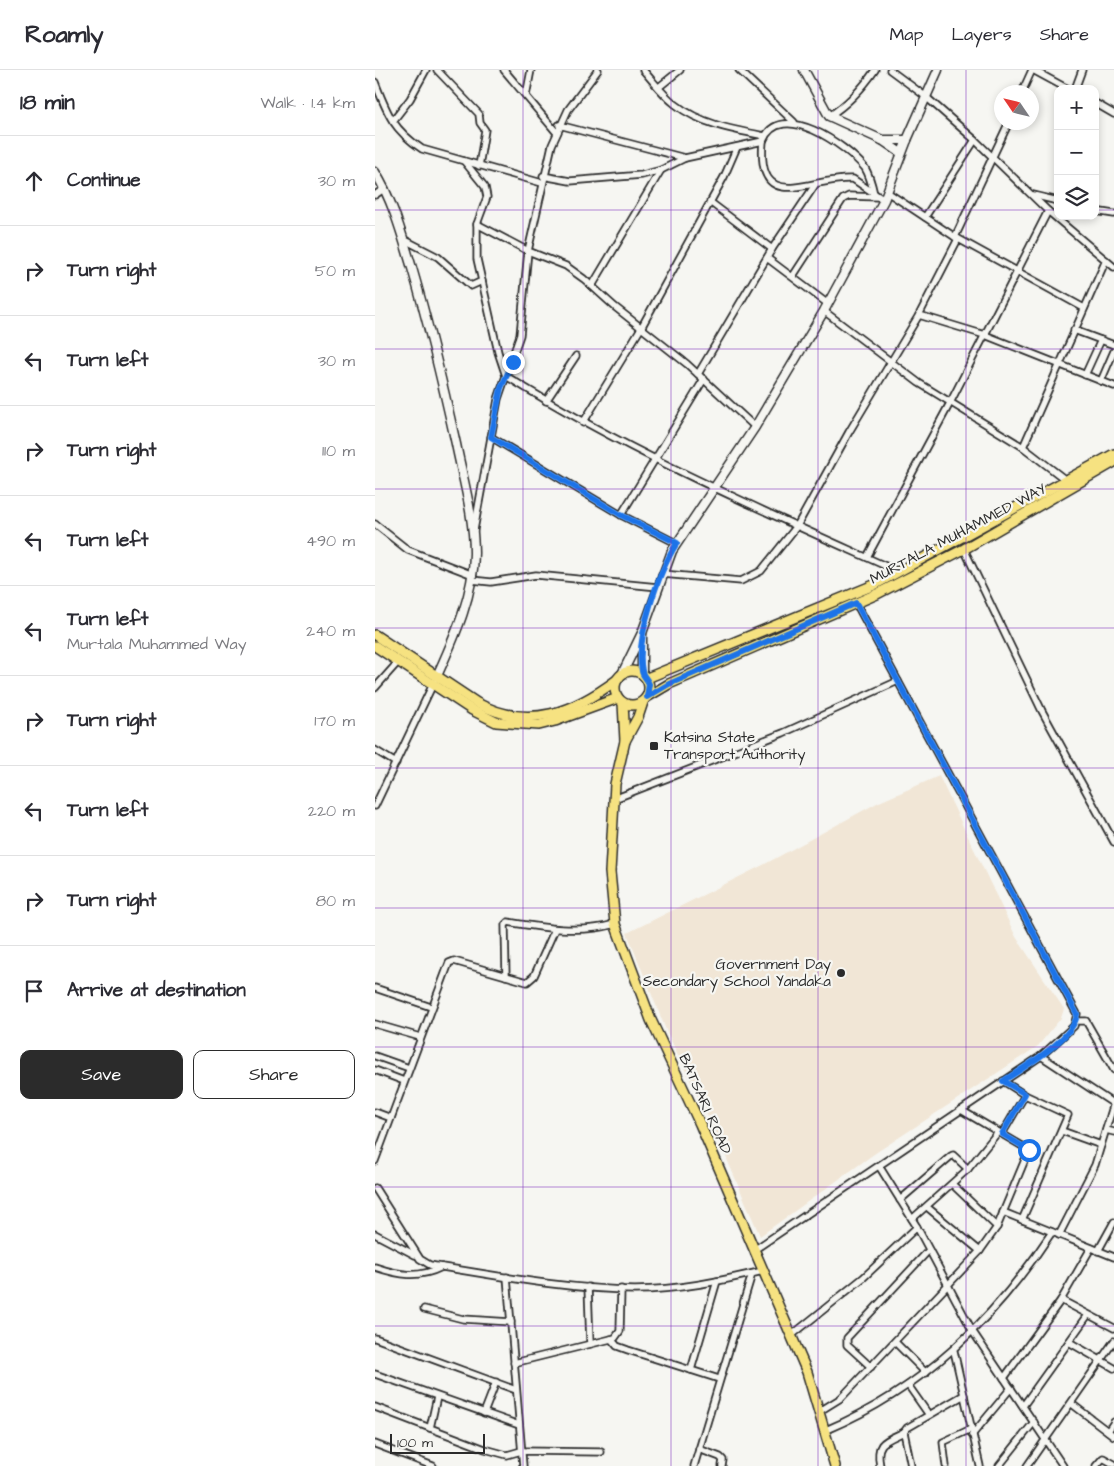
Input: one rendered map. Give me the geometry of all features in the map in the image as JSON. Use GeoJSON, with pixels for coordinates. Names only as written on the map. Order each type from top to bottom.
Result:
{"type":"FeatureCollection","features":[{"type":"Feature","properties":{"kind":"main road","name":"MURTALA MUHAMMED WAY"},"geometry":{"type":"LineString","coordinates":[[644,675],[864,589],[899,572],[1114,454]]}},
{"type":"Feature","properties":{"kind":"main road","name":"MURTALA MUHAMMED WAY"},"geometry":{"type":"LineString","coordinates":[[645,700],[669,684],[856,603],[964,549],[1114,462]]}},
{"type":"Feature","properties":{"kind":"main road"},"geometry":{"type":"LineString","coordinates":[[375,635],[484,717],[496,722],[525,726],[555,722],[621,700]]}},
{"type":"Feature","properties":{"kind":"main road"},"geometry":{"type":"LineString","coordinates":[[375,646],[490,710],[525,718],[562,710],[585,701],[628,671],[644,675],[650,691],[625,742]]}},
{"type":"Feature","properties":{"kind":"main road"},"geometry":{"type":"LineString","coordinates":[[620,676],[615,692],[621,700],[629,705],[645,700]]}},
{"type":"Feature","properties":{"kind":"main road"},"geometry":{"type":"LineString","coordinates":[[621,700],[625,742]]}},
{"type":"Feature","properties":{"kind":"main road","name":"BATSARI ROAD"},"geometry":{"type":"LineString","coordinates":[[625,742],[614,799],[609,872],[615,924],[651,1020],[700,1124],[792,1335],[820,1411],[835,1466]]}},
{"type":"Feature","properties":{"kind":"street"},"geometry":{"type":"LineString","coordinates":[[393,121],[410,99],[426,70]]}},
{"type":"Feature","properties":{"kind":"street"},"geometry":{"type":"LineString","coordinates":[[437,70],[479,114],[480,123],[485,130],[479,166]]}},
{"type":"Feature","properties":{"kind":"street"},"geometry":{"type":"LineString","coordinates":[[504,70],[557,133]]}},
{"type":"Feature","properties":{"kind":"street"},"geometry":{"type":"LineString","coordinates":[[526,96],[531,70]]}},
{"type":"Feature","properties":{"kind":"street"},"geometry":{"type":"LineString","coordinates":[[375,806],[450,648],[472,577],[473,535],[498,399],[520,335],[528,250],[543,180],[559,125],[598,70]]}},
{"type":"Feature","properties":{"kind":"street"},"geometry":{"type":"LineString","coordinates":[[643,70],[673,103],[687,113],[764,139]]}},
{"type":"Feature","properties":{"kind":"street"},"geometry":{"type":"LineString","coordinates":[[659,87],[680,70]]}},
{"type":"Feature","properties":{"kind":"street"},"geometry":{"type":"LineString","coordinates":[[739,70],[794,122],[827,139],[855,158],[870,177],[879,197]]}},
{"type":"Feature","properties":{"kind":"street"},"geometry":{"type":"LineString","coordinates":[[805,70],[829,116],[882,140],[901,153]]}},
{"type":"Feature","properties":{"kind":"street"},"geometry":{"type":"LineString","coordinates":[[829,116],[845,106],[875,70]]}},
{"type":"Feature","properties":{"kind":"street"},"geometry":{"type":"LineString","coordinates":[[890,70],[925,96],[975,140],[1049,211],[1114,267]]}},
{"type":"Feature","properties":{"kind":"street"},"geometry":{"type":"LineString","coordinates":[[620,676],[642,633],[662,574],[677,543],[755,427],[826,307],[879,197],[887,192],[901,153],[938,70]]}},
{"type":"Feature","properties":{"kind":"street"},"geometry":{"type":"LineString","coordinates":[[1026,85],[1033,70],[1061,85]]}},
{"type":"Feature","properties":{"kind":"street"},"geometry":{"type":"LineString","coordinates":[[1077,85],[1083,70]]}},
{"type":"Feature","properties":{"kind":"street"},"geometry":{"type":"LineString","coordinates":[[375,82],[396,128],[407,139],[422,149],[479,166],[543,180],[586,180],[642,175],[661,170],[685,158],[764,139],[782,122],[794,122]]}},
{"type":"Feature","properties":{"kind":"street"},"geometry":{"type":"LineString","coordinates":[[1099,106],[1114,114]]}},
{"type":"Feature","properties":{"kind":"street"},"geometry":{"type":"LineString","coordinates":[[559,125],[685,158]]}},
{"type":"Feature","properties":{"kind":"street"},"geometry":{"type":"LineString","coordinates":[[662,574],[741,581],[761,571],[797,526],[849,432],[919,315],[957,238],[1006,130]]}},
{"type":"Feature","properties":{"kind":"street"},"geometry":{"type":"LineString","coordinates":[[764,139],[761,155],[765,175],[772,183],[796,188],[853,179],[879,197]]}},
{"type":"Feature","properties":{"kind":"street"},"geometry":{"type":"LineString","coordinates":[[882,140],[907,140]]}},
{"type":"Feature","properties":{"kind":"street"},"geometry":{"type":"LineString","coordinates":[[925,217],[975,140]]}},
{"type":"Feature","properties":{"kind":"street"},"geometry":{"type":"LineString","coordinates":[[583,423],[641,328],[710,202],[737,147]]}},
{"type":"Feature","properties":{"kind":"street"},"geometry":{"type":"LineString","coordinates":[[464,161],[485,187],[487,197],[477,224],[477,259],[498,352],[506,376],[583,423],[713,488],[899,572]]}},
{"type":"Feature","properties":{"kind":"street"},"geometry":{"type":"LineString","coordinates":[[592,286],[661,170]]}},
{"type":"Feature","properties":{"kind":"street"},"geometry":{"type":"LineString","coordinates":[[375,172],[385,188],[403,239],[430,328],[473,535]]}},
{"type":"Feature","properties":{"kind":"street"},"geometry":{"type":"LineString","coordinates":[[698,374],[767,258],[815,185]]}},
{"type":"Feature","properties":{"kind":"street"},"geometry":{"type":"LineString","coordinates":[[375,195],[385,188]]}},
{"type":"Feature","properties":{"kind":"street"},"geometry":{"type":"LineString","coordinates":[[887,192],[957,238],[1084,308]]}},
{"type":"Feature","properties":{"kind":"street"},"geometry":{"type":"LineString","coordinates":[[1033,195],[1054,199]]}},
{"type":"Feature","properties":{"kind":"street"},"geometry":{"type":"LineString","coordinates":[[793,276],[843,199],[849,196],[879,197]]}},
{"type":"Feature","properties":{"kind":"street"},"geometry":{"type":"LineString","coordinates":[[710,202],[772,250]]}},
{"type":"Feature","properties":{"kind":"street"},"geometry":{"type":"LineString","coordinates":[[867,557],[950,403],[1049,211]]}},
{"type":"Feature","properties":{"kind":"street"},"geometry":{"type":"LineString","coordinates":[[1099,212],[1114,214]]}},
{"type":"Feature","properties":{"kind":"street"},"geometry":{"type":"LineString","coordinates":[[477,224],[528,250],[566,266],[704,379],[755,427]]}},
{"type":"Feature","properties":{"kind":"street"},"geometry":{"type":"LineString","coordinates":[[403,239],[448,264],[471,286],[482,281]]}},
{"type":"Feature","properties":{"kind":"street"},"geometry":{"type":"LineString","coordinates":[[767,258],[793,276],[891,363],[950,403],[1023,447],[1067,481]]}},
{"type":"Feature","properties":{"kind":"street"},"geometry":{"type":"LineString","coordinates":[[1023,447],[1106,260]]}},
{"type":"Feature","properties":{"kind":"street"},"geometry":{"type":"LineString","coordinates":[[919,315],[985,335],[1058,366],[1114,386]]}},
{"type":"Feature","properties":{"kind":"street"},"geometry":{"type":"LineString","coordinates":[[1074,330],[1114,345]]}},
{"type":"Feature","properties":{"kind":"street"},"geometry":{"type":"LineString","coordinates":[[1085,376],[1101,340]]}},
{"type":"Feature","properties":{"kind":"street"},"geometry":{"type":"LineString","coordinates":[[1101,381],[1114,351]]}},
{"type":"Feature","properties":{"kind":"street"},"geometry":{"type":"LineString","coordinates":[[546,401],[576,356]]}},
{"type":"Feature","properties":{"kind":"street"},"geometry":{"type":"LineString","coordinates":[[621,515],[654,458],[704,379]]}},
{"type":"Feature","properties":{"kind":"street"},"geometry":{"type":"LineString","coordinates":[[491,437],[621,515],[677,543]]}},
{"type":"Feature","properties":{"kind":"street"},"geometry":{"type":"LineString","coordinates":[[375,524],[408,550],[472,577],[491,582],[535,575],[658,587]]}},
{"type":"Feature","properties":{"kind":"street"},"geometry":{"type":"LineString","coordinates":[[964,549],[1042,711],[1114,842]]}},
{"type":"Feature","properties":{"kind":"street"},"geometry":{"type":"LineString","coordinates":[[754,1250],[1041,1056],[1074,1026],[1077,1014],[856,603]]}},
{"type":"Feature","properties":{"kind":"street"},"geometry":{"type":"LineString","coordinates":[[642,633],[644,675]]}},
{"type":"Feature","properties":{"kind":"street"},"geometry":{"type":"LineString","coordinates":[[375,688],[399,661]]}},
{"type":"Feature","properties":{"kind":"street"},"geometry":{"type":"LineString","coordinates":[[614,799],[783,733],[898,681]]}},
{"type":"Feature","properties":{"kind":"street"},"geometry":{"type":"LineString","coordinates":[[375,750],[396,762]]}},
{"type":"Feature","properties":{"kind":"street"},"geometry":{"type":"LineString","coordinates":[[506,976],[506,923],[555,929],[600,928],[615,924]]}},
{"type":"Feature","properties":{"kind":"street"},"geometry":{"type":"LineString","coordinates":[[375,1162],[377,1150],[391,1118],[446,966],[451,961],[527,982],[530,980],[555,929]]}},
{"type":"Feature","properties":{"kind":"street"},"geometry":{"type":"LineString","coordinates":[[375,988],[431,1007]]}},
{"type":"Feature","properties":{"kind":"street"},"geometry":{"type":"LineString","coordinates":[[1076,1020],[1086,1021],[1114,1070]]}},
{"type":"Feature","properties":{"kind":"street"},"geometry":{"type":"LineString","coordinates":[[375,1024],[420,1037]]}},
{"type":"Feature","properties":{"kind":"street"},"geometry":{"type":"LineString","coordinates":[[375,1056],[409,1068]]}},
{"type":"Feature","properties":{"kind":"street"},"geometry":{"type":"LineString","coordinates":[[1041,1056],[1114,1103],[1101,1145],[1083,1192],[1059,1235]]}},
{"type":"Feature","properties":{"kind":"street"},"geometry":{"type":"LineString","coordinates":[[375,1070],[404,1081]]}},
{"type":"Feature","properties":{"kind":"street"},"geometry":{"type":"LineString","coordinates":[[1003,1081],[1068,1115],[1022,1220]]}},
{"type":"Feature","properties":{"kind":"street"},"geometry":{"type":"LineString","coordinates":[[912,1220],[968,1169],[1000,1133],[1025,1094]]}},
{"type":"Feature","properties":{"kind":"street"},"geometry":{"type":"LineString","coordinates":[[820,1411],[841,1398],[871,1367],[980,1251],[997,1227],[1029,1155],[1029,1150],[961,1110]]}},
{"type":"Feature","properties":{"kind":"street"},"geometry":{"type":"LineString","coordinates":[[375,1112],[391,1118]]}},
{"type":"Feature","properties":{"kind":"street"},"geometry":{"type":"LineString","coordinates":[[1106,1130],[1114,1132]]}},
{"type":"Feature","properties":{"kind":"street"},"geometry":{"type":"LineString","coordinates":[[1062,1131],[1101,1145]]}},
{"type":"Feature","properties":{"kind":"street"},"geometry":{"type":"LineString","coordinates":[[900,1200],[953,1155],[968,1169]]}},
{"type":"Feature","properties":{"kind":"street"},"geometry":{"type":"LineString","coordinates":[[879,1166],[917,1227],[973,1332],[1063,1466]]}},
{"type":"Feature","properties":{"kind":"street"},"geometry":{"type":"LineString","coordinates":[[952,1184],[997,1227]]}},
{"type":"Feature","properties":{"kind":"street"},"geometry":{"type":"LineString","coordinates":[[375,1188],[417,1255],[424,1263],[442,1267],[588,1287],[621,1289],[700,1285],[763,1271]]}},
{"type":"Feature","properties":{"kind":"street"},"geometry":{"type":"LineString","coordinates":[[927,1207],[980,1251]]}},
{"type":"Feature","properties":{"kind":"street"},"geometry":{"type":"LineString","coordinates":[[1003,1212],[1114,1257]]}},
{"type":"Feature","properties":{"kind":"street"},"geometry":{"type":"LineString","coordinates":[[1098,1250],[1114,1222]]}},
{"type":"Feature","properties":{"kind":"street"},"geometry":{"type":"LineString","coordinates":[[792,1335],[855,1284],[917,1227]]}},
{"type":"Feature","properties":{"kind":"street"},"geometry":{"type":"LineString","coordinates":[[826,1430],[861,1416],[926,1373],[954,1351],[973,1332],[1032,1263],[1052,1232]]}},
{"type":"Feature","properties":{"kind":"street"},"geometry":{"type":"LineString","coordinates":[[375,1234],[417,1255]]}},
{"type":"Feature","properties":{"kind":"street"},"geometry":{"type":"LineString","coordinates":[[1004,1378],[1061,1300],[1091,1248]]}},
{"type":"Feature","properties":{"kind":"street"},"geometry":{"type":"LineString","coordinates":[[871,1367],[847,1345],[847,1338],[929,1250]]}},
{"type":"Feature","properties":{"kind":"street"},"geometry":{"type":"LineString","coordinates":[[375,1267],[408,1276],[428,1274],[442,1267]]}},
{"type":"Feature","properties":{"kind":"street"},"geometry":{"type":"LineString","coordinates":[[694,1466],[719,1378],[752,1274]]}},
{"type":"Feature","properties":{"kind":"street"},"geometry":{"type":"LineString","coordinates":[[507,1277],[523,1466]]}},
{"type":"Feature","properties":{"kind":"street"},"geometry":{"type":"LineString","coordinates":[[691,1370],[717,1281]]}},
{"type":"Feature","properties":{"kind":"street"},"geometry":{"type":"LineString","coordinates":[[588,1287],[590,1344]]}},
{"type":"Feature","properties":{"kind":"street"},"geometry":{"type":"LineString","coordinates":[[514,1363],[615,1338],[620,1331],[621,1289]]}},
{"type":"Feature","properties":{"kind":"street"},"geometry":{"type":"LineString","coordinates":[[1061,1300],[1114,1328]]}},
{"type":"Feature","properties":{"kind":"street"},"geometry":{"type":"LineString","coordinates":[[424,1309],[463,1319],[511,1322]]}},
{"type":"Feature","properties":{"kind":"street"},"geometry":{"type":"LineString","coordinates":[[1023,1406],[1088,1314]]}},
{"type":"Feature","properties":{"kind":"street"},"geometry":{"type":"LineString","coordinates":[[375,1338],[516,1390]]}},
{"type":"Feature","properties":{"kind":"street"},"geometry":{"type":"LineString","coordinates":[[611,1339],[617,1346],[628,1350],[719,1378]]}},
{"type":"Feature","properties":{"kind":"street"},"geometry":{"type":"LineString","coordinates":[[1027,1466],[1102,1361],[1114,1341]]}},
{"type":"Feature","properties":{"kind":"street"},"geometry":{"type":"LineString","coordinates":[[895,1342],[926,1373]]}},
{"type":"Feature","properties":{"kind":"street"},"geometry":{"type":"LineString","coordinates":[[1069,1342],[1114,1368]]}},
{"type":"Feature","properties":{"kind":"street"},"geometry":{"type":"LineString","coordinates":[[954,1351],[980,1466]]}},
{"type":"Feature","properties":{"kind":"street"},"geometry":{"type":"LineString","coordinates":[[375,1374],[519,1425]]}},
{"type":"Feature","properties":{"kind":"street"},"geometry":{"type":"LineString","coordinates":[[484,1413],[495,1382]]}},
{"type":"Feature","properties":{"kind":"street"},"geometry":{"type":"LineString","coordinates":[[908,1385],[929,1415]]}},
{"type":"Feature","properties":{"kind":"street"},"geometry":{"type":"LineString","coordinates":[[946,1466],[943,1442],[972,1432],[1011,1388]]}},
{"type":"Feature","properties":{"kind":"street"},"geometry":{"type":"LineString","coordinates":[[880,1466],[877,1455],[879,1447],[885,1441],[904,1432],[964,1395]]}},
{"type":"Feature","properties":{"kind":"street"},"geometry":{"type":"LineString","coordinates":[[429,1428],[437,1397]]}},
{"type":"Feature","properties":{"kind":"street"},"geometry":{"type":"LineString","coordinates":[[1072,1404],[1114,1436]]}},
{"type":"Feature","properties":{"kind":"street"},"geometry":{"type":"LineString","coordinates":[[375,1407],[485,1449],[507,1455],[521,1451],[601,1452]]}},
{"type":"Feature","properties":{"kind":"street"},"geometry":{"type":"LineString","coordinates":[[999,1466],[1034,1422]]}},
{"type":"Feature","properties":{"kind":"street"},"geometry":{"type":"LineString","coordinates":[[1108,1431],[1114,1422]]}},
{"type":"Feature","properties":{"kind":"street"},"geometry":{"type":"LineString","coordinates":[[904,1432],[911,1466]]}},
{"type":"Feature","properties":{"kind":"street"},"geometry":{"type":"LineString","coordinates":[[375,1444],[433,1466]]}},
{"type":"Feature","properties":{"kind":"street"},"geometry":{"type":"LineString","coordinates":[[699,1449],[720,1457],[723,1460],[722,1466]]}},
{"type":"Feature","properties":{"kind":"street"},"geometry":{"type":"LineString","coordinates":[[1096,1466],[1103,1458],[1114,1464]]}},
{"type":"Feature","properties":{"kind":"shaded area","name":"Government Day Secondary School Yandaka"},"geometry":{"type":"Polygon","coordinates":[[[939,776],[1016,937],[1064,1009],[1061,1018],[1038,1046],[874,1154],[760,1236],[717,1136],[666,1030],[627,933],[765,864],[877,803],[939,776]]]}},
{"type":"Feature","properties":{"kind":"place","name":"Katsina State Transport Authority"},"geometry":{"type":"Point","coordinates":[654,746]}},
{"type":"Feature","properties":{"kind":"place","name":"Government Day Secondary School Yandaka"},"geometry":{"type":"Point","coordinates":[841,973]}},
{"type":"Feature","properties":{"kind":"route"},"geometry":{"type":"LineString","coordinates":[[513,362],[501,388],[491,437],[621,515],[677,543],[662,574],[642,633],[642,673],[647,678],[650,691],[647,697],[669,684],[856,603],[1077,1014],[1074,1026],[1041,1056],[1003,1081],[1025,1094],[1002,1134],[1029,1150]]}}]}
